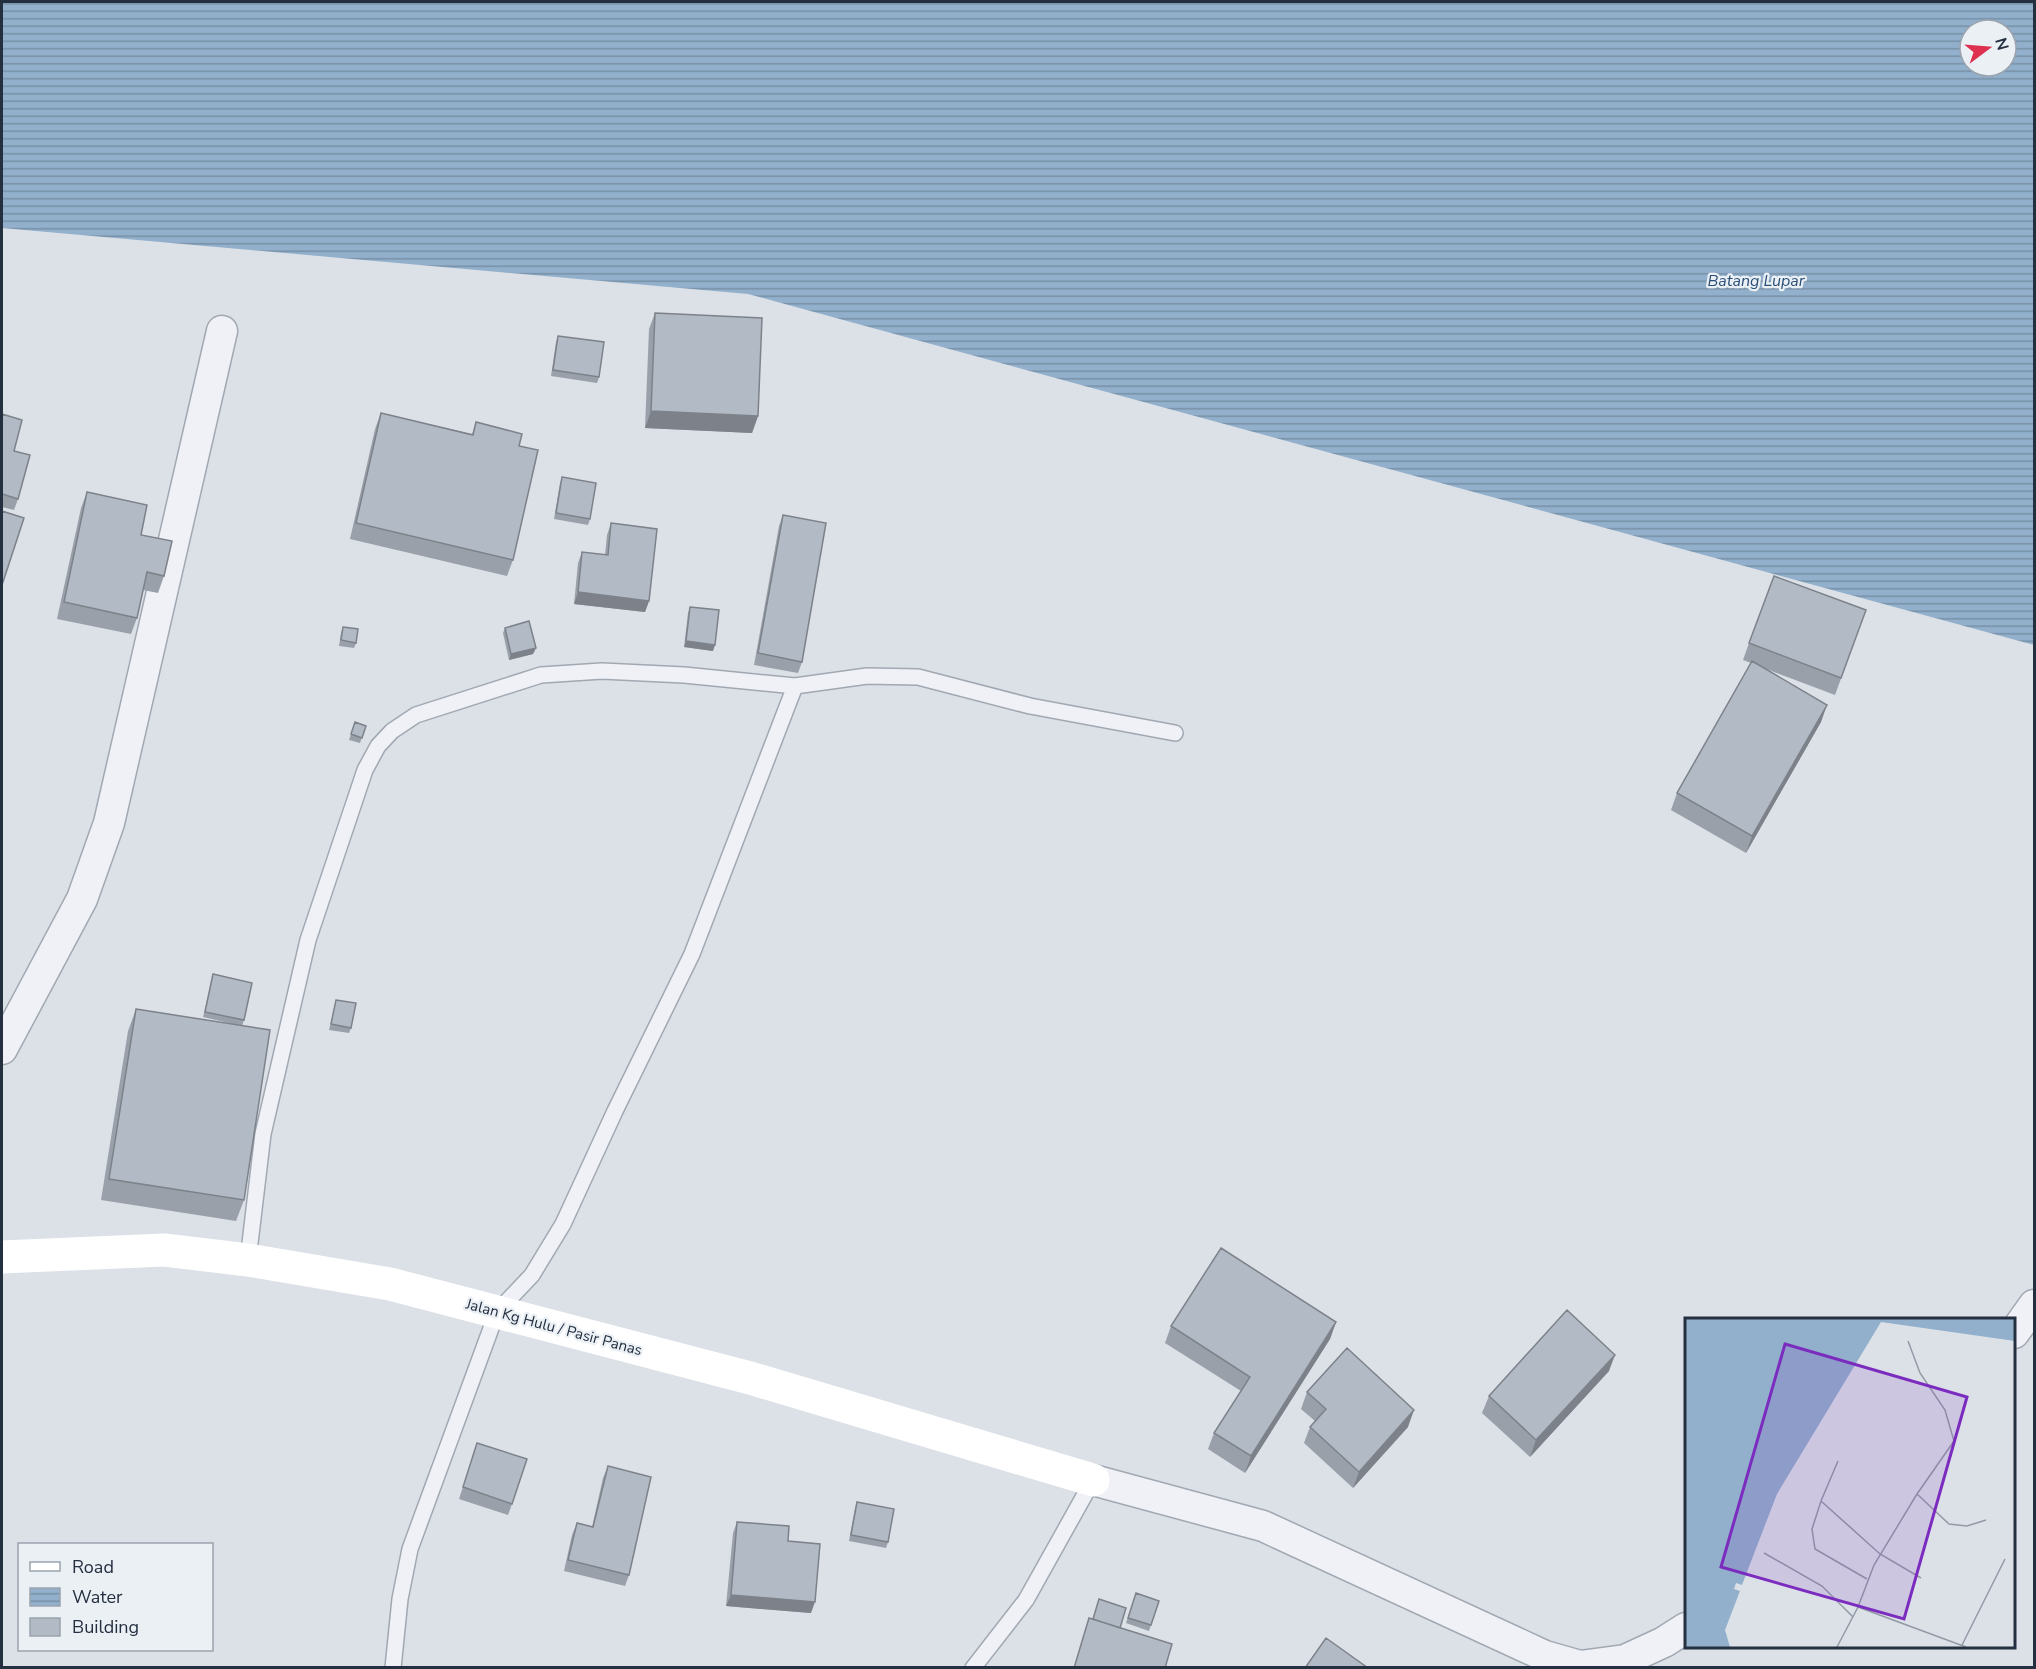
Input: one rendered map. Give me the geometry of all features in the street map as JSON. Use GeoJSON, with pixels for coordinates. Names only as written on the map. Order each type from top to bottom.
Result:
{"type":"FeatureCollection","features":[{"type":"Feature","properties":{"kind":"main road","name":"Jalan Kg Hulu / Pasir Panas"},"geometry":{"type":"LineString","coordinates":[[2,1257],[164,1250],[248,1260],[390,1284],[750,1378],[1093,1480]]}},
{"type":"Feature","properties":{"kind":"street"},"geometry":{"type":"LineString","coordinates":[[2,1048],[82,899],[109,823],[222,331]]}},
{"type":"Feature","properties":{"kind":"street"},"geometry":{"type":"LineString","coordinates":[[2015,1330],[2034,1305]]}},
{"type":"Feature","properties":{"kind":"street"},"geometry":{"type":"LineString","coordinates":[[1093,1480],[1263,1526],[1545,1656],[1581,1666],[1625,1660],[1664,1642],[1685,1629]]}},
{"type":"Feature","properties":{"kind":"lane"},"geometry":{"type":"LineString","coordinates":[[248,1260],[263,1134],[308,940],[364,770],[378,746],[392,731],[416,715],[541,675],[602,671],[684,675],[795,687],[867,676],[918,677],[1030,706],[1175,733]]}},
{"type":"Feature","properties":{"kind":"lane"},"geometry":{"type":"LineString","coordinates":[[393,1668],[400,1599],[410,1549],[496,1312],[532,1275],[563,1224],[692,954],[795,687]]}},
{"type":"Feature","properties":{"kind":"lane"},"geometry":{"type":"LineString","coordinates":[[973,1668],[1026,1600],[1093,1480]]}},
{"type":"Feature","properties":{"kind":"water","name":"Batang Lupar"},"geometry":{"type":"Polygon","coordinates":[[[2,2],[2034,2],[2034,645],[748,294],[2,228],[2,2]]]}},
{"type":"Feature","properties":{"kind":"building"},"geometry":{"type":"Polygon","coordinates":[[[655,313],[762,318],[758,416],[651,411],[655,313]]]}},
{"type":"Feature","properties":{"kind":"building"},"geometry":{"type":"Polygon","coordinates":[[[558,336],[604,342],[599,377],[553,370],[558,336]]]}},
{"type":"Feature","properties":{"kind":"building"},"geometry":{"type":"Polygon","coordinates":[[[381,413],[473,435],[476,422],[522,434],[519,446],[538,450],[513,560],[356,523],[381,413]]]}},
{"type":"Feature","properties":{"kind":"building"},"geometry":{"type":"Polygon","coordinates":[[[2,414],[22,420],[14,451],[30,455],[18,499],[2,494],[2,414]]]}},
{"type":"Feature","properties":{"kind":"building"},"geometry":{"type":"Polygon","coordinates":[[[562,477],[596,483],[590,519],[556,513],[562,477]]]}},
{"type":"Feature","properties":{"kind":"building"},"geometry":{"type":"Polygon","coordinates":[[[87,492],[147,505],[141,535],[172,541],[164,576],[147,572],[137,618],[64,602],[87,492]]]}},
{"type":"Feature","properties":{"kind":"building"},"geometry":{"type":"Polygon","coordinates":[[[2,511],[24,518],[3,582],[2,581],[2,511]]]}},
{"type":"Feature","properties":{"kind":"building"},"geometry":{"type":"Polygon","coordinates":[[[783,515],[826,523],[802,662],[758,653],[783,515]]]}},
{"type":"Feature","properties":{"kind":"building"},"geometry":{"type":"Polygon","coordinates":[[[611,523],[657,529],[649,601],[578,592],[582,552],[608,555],[611,523]]]}},
{"type":"Feature","properties":{"kind":"building"},"geometry":{"type":"Polygon","coordinates":[[[1774,576],[1866,610],[1841,678],[1749,643],[1774,576]]]}},
{"type":"Feature","properties":{"kind":"building"},"geometry":{"type":"Polygon","coordinates":[[[690,607],[719,610],[715,645],[686,641],[690,607]]]}},
{"type":"Feature","properties":{"kind":"building"},"geometry":{"type":"Polygon","coordinates":[[[529,621],[536,648],[511,654],[505,628],[529,621]]]}},
{"type":"Feature","properties":{"kind":"building"},"geometry":{"type":"Polygon","coordinates":[[[343,627],[358,629],[356,643],[341,640],[343,627]]]}},
{"type":"Feature","properties":{"kind":"building"},"geometry":{"type":"Polygon","coordinates":[[[1752,661],[1827,705],[1752,836],[1677,793],[1752,661]]]}},
{"type":"Feature","properties":{"kind":"building"},"geometry":{"type":"Polygon","coordinates":[[[355,722],[366,726],[362,738],[351,734],[355,722]]]}},
{"type":"Feature","properties":{"kind":"building"},"geometry":{"type":"Polygon","coordinates":[[[213,974],[252,983],[244,1020],[205,1012],[213,974]]]}},
{"type":"Feature","properties":{"kind":"building"},"geometry":{"type":"Polygon","coordinates":[[[336,1000],[356,1003],[351,1028],[331,1024],[336,1000]]]}},
{"type":"Feature","properties":{"kind":"building"},"geometry":{"type":"Polygon","coordinates":[[[136,1009],[270,1030],[244,1200],[109,1179],[136,1009]]]}},
{"type":"Feature","properties":{"kind":"building"},"geometry":{"type":"Polygon","coordinates":[[[1221,1248],[1336,1322],[1251,1456],[1214,1433],[1250,1377],[1171,1326],[1221,1248]]]}},
{"type":"Feature","properties":{"kind":"building"},"geometry":{"type":"Polygon","coordinates":[[[1567,1310],[1615,1355],[1536,1440],[1489,1396],[1567,1310]]]}},
{"type":"Feature","properties":{"kind":"building"},"geometry":{"type":"Polygon","coordinates":[[[1347,1348],[1414,1410],[1359,1472],[1310,1427],[1326,1409],[1307,1392],[1347,1348]]]}},
{"type":"Feature","properties":{"kind":"building"},"geometry":{"type":"Polygon","coordinates":[[[477,1443],[527,1459],[512,1504],[463,1487],[477,1443]]]}},
{"type":"Feature","properties":{"kind":"building"},"geometry":{"type":"Polygon","coordinates":[[[608,1466],[651,1477],[629,1575],[568,1560],[577,1523],[593,1527],[608,1466]]]}},
{"type":"Feature","properties":{"kind":"building"},"geometry":{"type":"Polygon","coordinates":[[[857,1502],[894,1509],[888,1542],[851,1535],[857,1502]]]}},
{"type":"Feature","properties":{"kind":"building"},"geometry":{"type":"Polygon","coordinates":[[[737,1522],[789,1526],[788,1541],[820,1544],[815,1602],[731,1595],[737,1522]]]}},
{"type":"Feature","properties":{"kind":"building"},"geometry":{"type":"Polygon","coordinates":[[[1136,1593],[1159,1601],[1151,1625],[1128,1618],[1136,1593]]]}},
{"type":"Feature","properties":{"kind":"building"},"geometry":{"type":"Polygon","coordinates":[[[1099,1599],[1126,1608],[1120,1628],[1093,1619],[1099,1599]]]}},
{"type":"Feature","properties":{"kind":"building"},"geometry":{"type":"Polygon","coordinates":[[[1089,1618],[1172,1644],[1165,1668],[1074,1668],[1089,1618]]]}},
{"type":"Feature","properties":{"kind":"building"},"geometry":{"type":"Polygon","coordinates":[[[1326,1638],[1368,1668],[1305,1668],[1326,1638]]]}}]}
